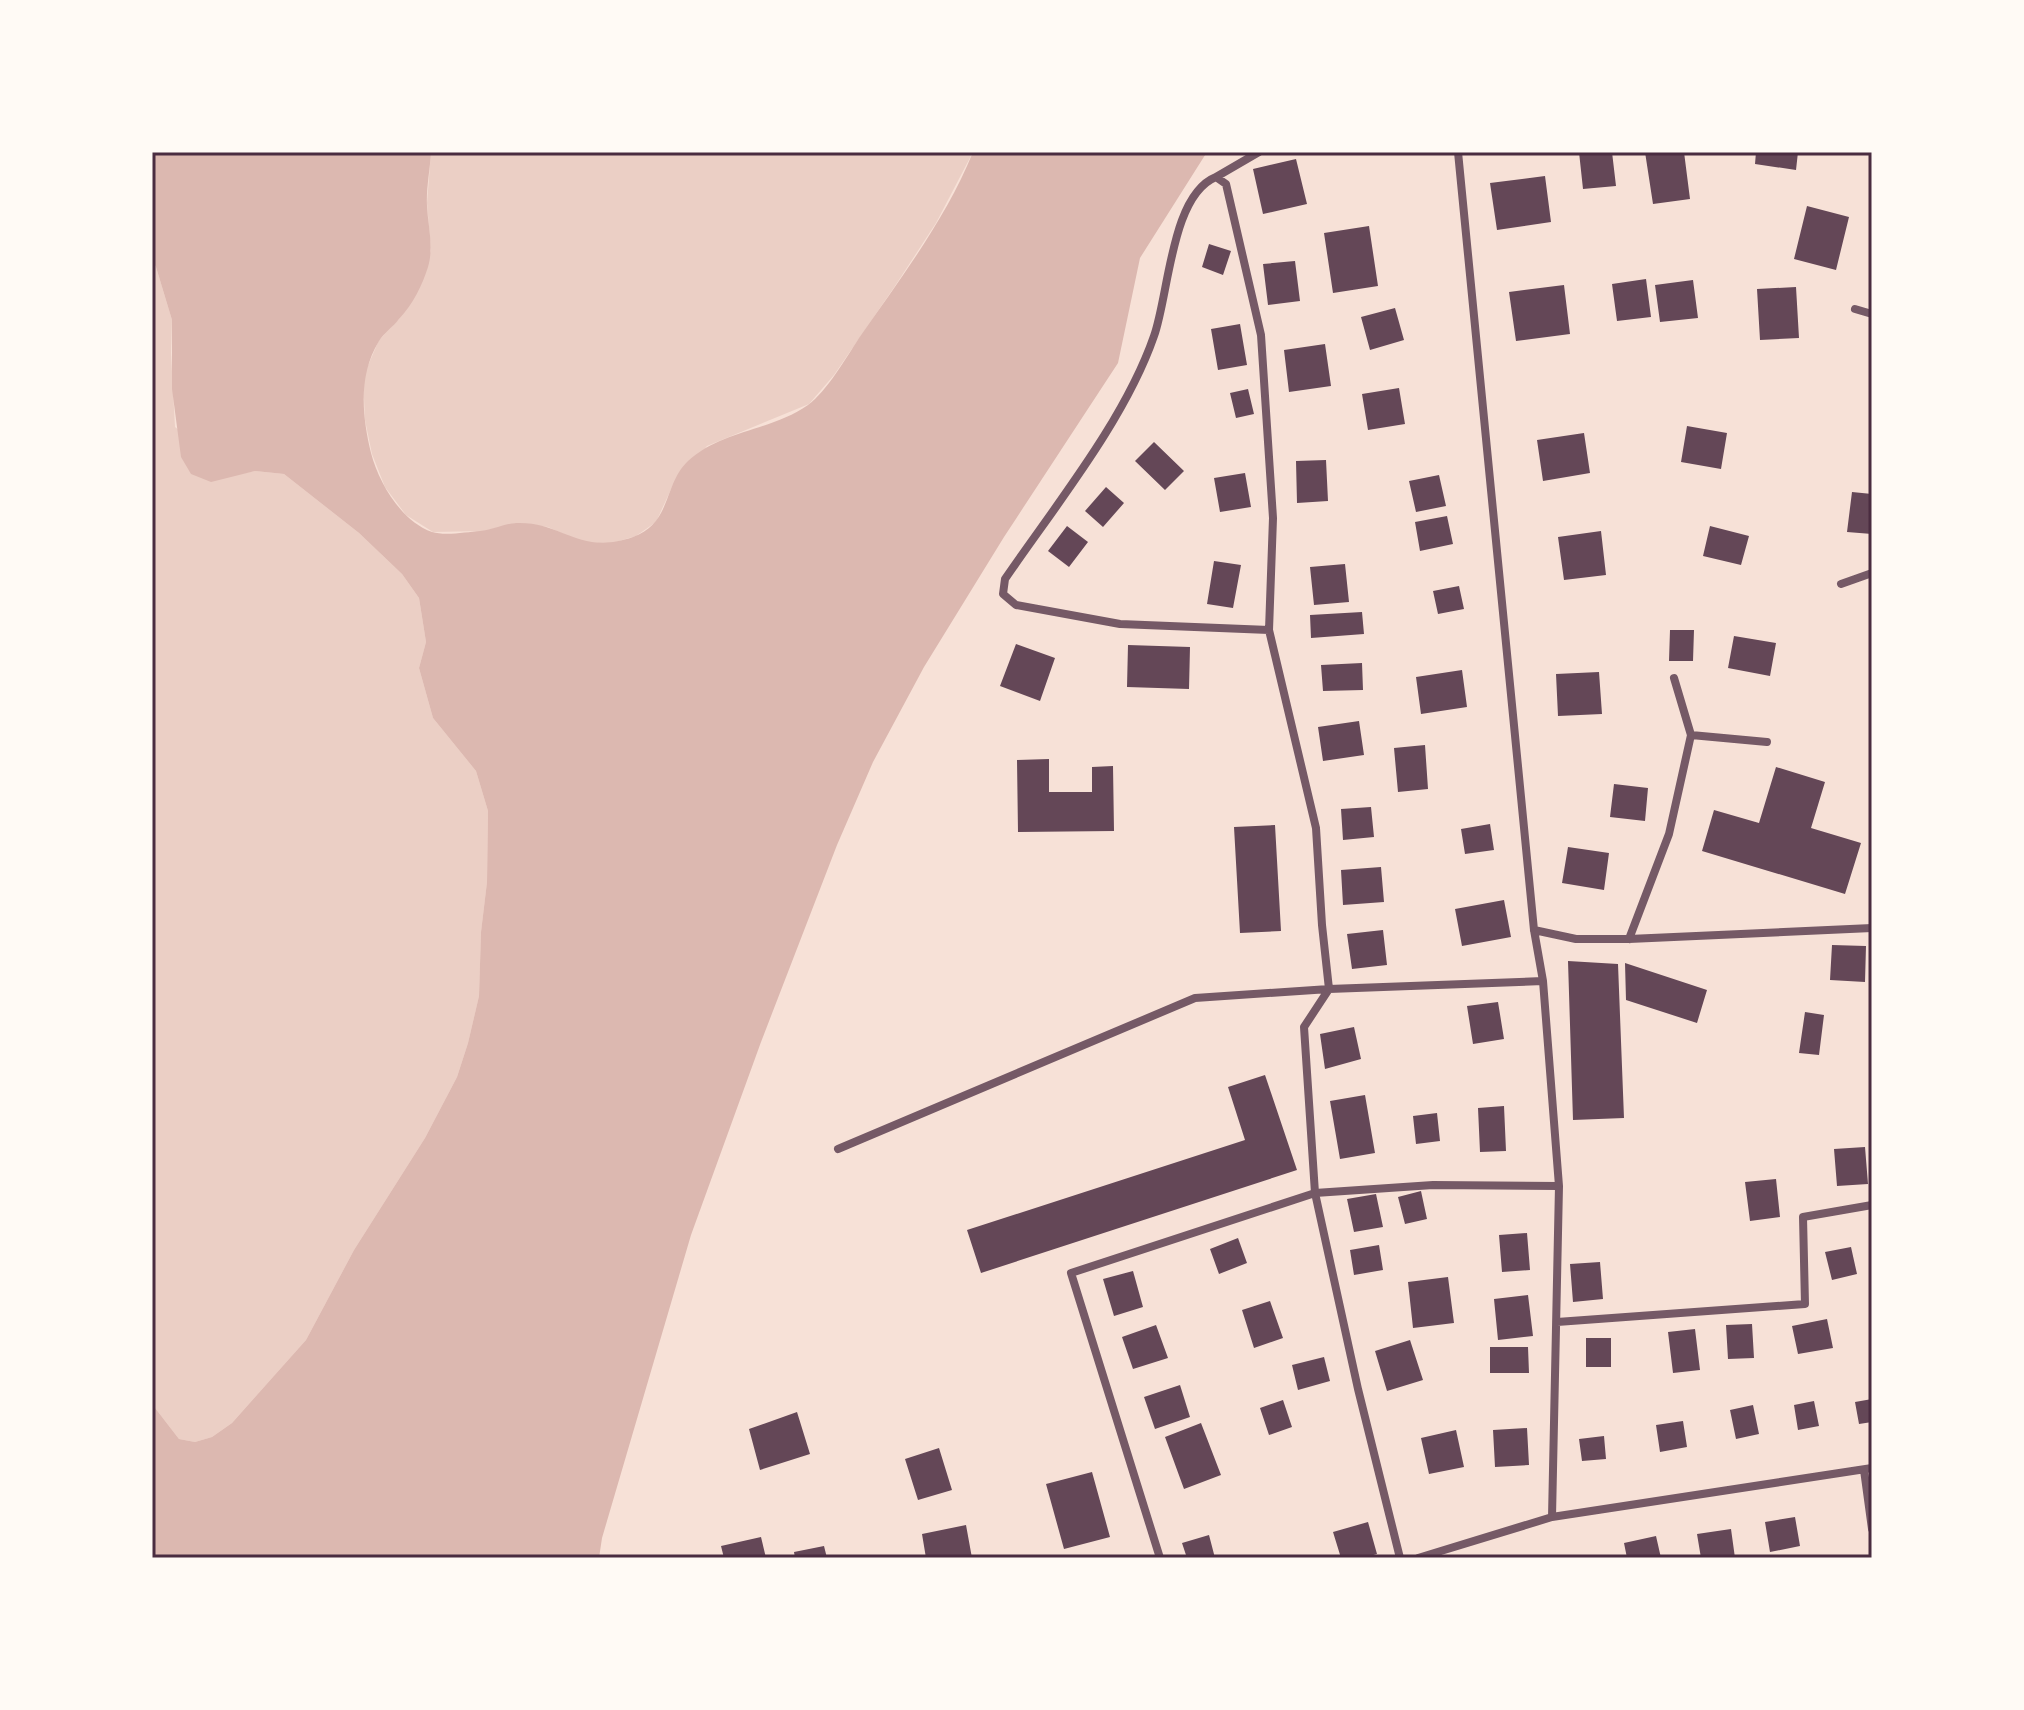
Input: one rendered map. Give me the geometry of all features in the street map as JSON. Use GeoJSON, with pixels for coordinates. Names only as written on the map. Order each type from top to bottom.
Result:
{"type":"FeatureCollection","features":[{"type":"Feature","properties":{"kind":"street"},"geometry":{"type":"LineString","coordinates":[[1259,152],[1205,181],[1181,220],[1154,336],[1125,397],[1109,427],[1005,579],[1003,594],[1016,605],[1120,624],[1269,630]]}},
{"type":"Feature","properties":{"kind":"street"},"geometry":{"type":"LineString","coordinates":[[1458,152],[1534,930],[1543,981],[1559,1186],[1552,1517]]}},
{"type":"Feature","properties":{"kind":"street"},"geometry":{"type":"LineString","coordinates":[[1216,177],[1226,184],[1261,335],[1273,518],[1269,630],[1316,828],[1329,989],[1304,1027],[1315,1193],[1358,1389],[1400,1558]]}},
{"type":"Feature","properties":{"kind":"street"},"geometry":{"type":"LineString","coordinates":[[1855,309],[1872,314]]}},
{"type":"Feature","properties":{"kind":"street"},"geometry":{"type":"LineString","coordinates":[[1841,584],[1872,573]]}},
{"type":"Feature","properties":{"kind":"street"},"geometry":{"type":"LineString","coordinates":[[1629,939],[1669,834],[1691,735],[1674,678]]}},
{"type":"Feature","properties":{"kind":"street"},"geometry":{"type":"LineString","coordinates":[[1691,735],[1767,742]]}},
{"type":"Feature","properties":{"kind":"street"},"geometry":{"type":"LineString","coordinates":[[1534,930],[1576,939],[1629,939],[1872,928]]}},
{"type":"Feature","properties":{"kind":"street"},"geometry":{"type":"LineString","coordinates":[[838,1149],[1195,998],[1329,989],[1543,981]]}},
{"type":"Feature","properties":{"kind":"street"},"geometry":{"type":"LineString","coordinates":[[1160,1558],[1071,1273],[1315,1193],[1433,1185],[1559,1186]]}},
{"type":"Feature","properties":{"kind":"street"},"geometry":{"type":"LineString","coordinates":[[1557,1322],[1805,1304],[1803,1217],[1872,1205]]}},
{"type":"Feature","properties":{"kind":"street"},"geometry":{"type":"LineString","coordinates":[[1418,1558],[1552,1517],[1868,1469],[1872,1529]]}},
{"type":"Feature","properties":{"kind":"shaded area"},"geometry":{"type":"Polygon","coordinates":[[[152,152],[431,152],[427,200],[431,244],[428,267],[413,301],[379,341],[372,354],[365,382],[366,425],[371,453],[380,476],[401,510],[432,532],[456,533],[516,523],[532,524],[599,543],[633,537],[655,523],[680,471],[701,451],[794,414],[815,399],[836,374],[921,248],[950,201],[973,152],[1207,152],[1140,258],[1118,363],[1004,537],[924,667],[873,762],[837,845],[691,1235],[602,1538],[599,1558],[152,1558],[152,1404],[179,1439],[195,1442],[212,1437],[232,1423],[306,1340],[354,1250],[425,1138],[457,1077],[479,996],[481,932],[487,882],[488,811],[476,771],[433,718],[419,668],[426,642],[419,598],[402,574],[359,533],[284,474],[255,471],[211,482],[191,474],[181,457],[172,389],[172,320],[152,260],[152,152]]]}},
{"type":"Feature","properties":{"kind":"shaded area"},"geometry":{"type":"Polygon","coordinates":[[[431,152],[973,152],[936,223],[895,286],[834,375],[809,404],[707,446],[673,485],[656,522],[636,536],[609,544],[579,541],[548,527],[516,523],[484,531],[433,532],[406,515],[385,487],[372,454],[365,420],[363,377],[379,340],[399,319],[431,251],[427,203],[431,152]]]}},
{"type":"Feature","properties":{"kind":"shaded area"},"geometry":{"type":"Polygon","coordinates":[[[152,260],[172,320],[175,427],[235,475],[255,471],[284,474],[359,533],[402,574],[419,598],[426,642],[419,668],[433,718],[476,771],[488,811],[487,882],[481,932],[479,996],[457,1077],[425,1138],[354,1250],[306,1340],[232,1423],[212,1437],[195,1442],[179,1439],[152,1404],[152,260]]]}},
{"type":"Feature","properties":{"kind":"building"},"geometry":{"type":"Polygon","coordinates":[[[1579,152],[1612,152],[1616,186],[1583,189],[1579,152]]]}},
{"type":"Feature","properties":{"kind":"building"},"geometry":{"type":"Polygon","coordinates":[[[1645,152],[1684,152],[1690,199],[1653,204],[1645,152]]]}},
{"type":"Feature","properties":{"kind":"building"},"geometry":{"type":"Polygon","coordinates":[[[1756,152],[1798,152],[1796,170],[1755,164],[1756,152]]]}},
{"type":"Feature","properties":{"kind":"building"},"geometry":{"type":"Polygon","coordinates":[[[1296,159],[1307,204],[1263,214],[1253,169],[1296,159]]]}},
{"type":"Feature","properties":{"kind":"building"},"geometry":{"type":"Polygon","coordinates":[[[1545,176],[1551,222],[1497,230],[1490,183],[1545,176]]]}},
{"type":"Feature","properties":{"kind":"building"},"geometry":{"type":"Polygon","coordinates":[[[1807,206],[1849,217],[1836,270],[1794,259],[1807,206]]]}},
{"type":"Feature","properties":{"kind":"building"},"geometry":{"type":"Polygon","coordinates":[[[1369,226],[1378,286],[1333,293],[1324,233],[1369,226]]]}},
{"type":"Feature","properties":{"kind":"building"},"geometry":{"type":"Polygon","coordinates":[[[1209,244],[1231,251],[1223,275],[1202,267],[1209,244]]]}},
{"type":"Feature","properties":{"kind":"building"},"geometry":{"type":"Polygon","coordinates":[[[1295,261],[1300,301],[1268,305],[1263,264],[1295,261]]]}},
{"type":"Feature","properties":{"kind":"building"},"geometry":{"type":"Polygon","coordinates":[[[1646,279],[1651,317],[1617,321],[1612,284],[1646,279]]]}},
{"type":"Feature","properties":{"kind":"building"},"geometry":{"type":"Polygon","coordinates":[[[1693,280],[1698,318],[1660,322],[1655,285],[1693,280]]]}},
{"type":"Feature","properties":{"kind":"building"},"geometry":{"type":"Polygon","coordinates":[[[1564,285],[1570,334],[1516,341],[1509,292],[1564,285]]]}},
{"type":"Feature","properties":{"kind":"building"},"geometry":{"type":"Polygon","coordinates":[[[1796,287],[1799,338],[1760,340],[1757,289],[1796,287]]]}},
{"type":"Feature","properties":{"kind":"building"},"geometry":{"type":"Polygon","coordinates":[[[1395,308],[1404,340],[1370,350],[1361,317],[1395,308]]]}},
{"type":"Feature","properties":{"kind":"building"},"geometry":{"type":"Polygon","coordinates":[[[1240,324],[1247,365],[1218,370],[1211,329],[1240,324]]]}},
{"type":"Feature","properties":{"kind":"building"},"geometry":{"type":"Polygon","coordinates":[[[1325,344],[1331,386],[1289,392],[1284,350],[1325,344]]]}},
{"type":"Feature","properties":{"kind":"building"},"geometry":{"type":"Polygon","coordinates":[[[1399,388],[1405,424],[1368,430],[1362,394],[1399,388]]]}},
{"type":"Feature","properties":{"kind":"building"},"geometry":{"type":"Polygon","coordinates":[[[1248,389],[1254,414],[1236,418],[1230,393],[1248,389]]]}},
{"type":"Feature","properties":{"kind":"building"},"geometry":{"type":"Polygon","coordinates":[[[1687,426],[1727,433],[1721,469],[1681,462],[1687,426]]]}},
{"type":"Feature","properties":{"kind":"building"},"geometry":{"type":"Polygon","coordinates":[[[1584,433],[1590,473],[1543,481],[1537,440],[1584,433]]]}},
{"type":"Feature","properties":{"kind":"building"},"geometry":{"type":"Polygon","coordinates":[[[1154,442],[1184,471],[1165,490],[1135,461],[1154,442]]]}},
{"type":"Feature","properties":{"kind":"building"},"geometry":{"type":"Polygon","coordinates":[[[1326,460],[1328,501],[1297,503],[1296,461],[1326,460]]]}},
{"type":"Feature","properties":{"kind":"building"},"geometry":{"type":"Polygon","coordinates":[[[1245,473],[1251,507],[1220,512],[1214,478],[1245,473]]]}},
{"type":"Feature","properties":{"kind":"building"},"geometry":{"type":"Polygon","coordinates":[[[1439,475],[1446,506],[1416,512],[1409,481],[1439,475]]]}},
{"type":"Feature","properties":{"kind":"building"},"geometry":{"type":"Polygon","coordinates":[[[1106,487],[1124,503],[1103,527],[1085,511],[1106,487]]]}},
{"type":"Feature","properties":{"kind":"building"},"geometry":{"type":"Polygon","coordinates":[[[1852,492],[1872,494],[1872,534],[1847,532],[1852,492]]]}},
{"type":"Feature","properties":{"kind":"building"},"geometry":{"type":"Polygon","coordinates":[[[1447,516],[1453,544],[1420,551],[1415,522],[1447,516]]]}},
{"type":"Feature","properties":{"kind":"building"},"geometry":{"type":"Polygon","coordinates":[[[1067,526],[1088,542],[1069,567],[1048,551],[1067,526]]]}},
{"type":"Feature","properties":{"kind":"building"},"geometry":{"type":"Polygon","coordinates":[[[1710,526],[1749,536],[1741,565],[1703,556],[1710,526]]]}},
{"type":"Feature","properties":{"kind":"building"},"geometry":{"type":"Polygon","coordinates":[[[1601,531],[1606,575],[1564,580],[1558,537],[1601,531]]]}},
{"type":"Feature","properties":{"kind":"building"},"geometry":{"type":"Polygon","coordinates":[[[1214,561],[1241,565],[1233,608],[1207,604],[1214,561]]]}},
{"type":"Feature","properties":{"kind":"building"},"geometry":{"type":"Polygon","coordinates":[[[1345,564],[1349,602],[1314,605],[1310,567],[1345,564]]]}},
{"type":"Feature","properties":{"kind":"building"},"geometry":{"type":"Polygon","coordinates":[[[1459,586],[1464,609],[1438,614],[1433,591],[1459,586]]]}},
{"type":"Feature","properties":{"kind":"building"},"geometry":{"type":"Polygon","coordinates":[[[1362,612],[1364,634],[1311,638],[1310,615],[1362,612]]]}},
{"type":"Feature","properties":{"kind":"building"},"geometry":{"type":"Polygon","coordinates":[[[1670,630],[1694,630],[1693,661],[1669,661],[1670,630]]]}},
{"type":"Feature","properties":{"kind":"building"},"geometry":{"type":"Polygon","coordinates":[[[1734,636],[1776,643],[1770,676],[1728,668],[1734,636]]]}},
{"type":"Feature","properties":{"kind":"building"},"geometry":{"type":"Polygon","coordinates":[[[1016,644],[1055,658],[1040,701],[1000,686],[1016,644]]]}},
{"type":"Feature","properties":{"kind":"building"},"geometry":{"type":"Polygon","coordinates":[[[1128,645],[1190,647],[1189,689],[1127,687],[1128,645]]]}},
{"type":"Feature","properties":{"kind":"building"},"geometry":{"type":"Polygon","coordinates":[[[1362,663],[1363,690],[1323,691],[1321,665],[1362,663]]]}},
{"type":"Feature","properties":{"kind":"building"},"geometry":{"type":"Polygon","coordinates":[[[1462,670],[1467,707],[1421,714],[1416,677],[1462,670]]]}},
{"type":"Feature","properties":{"kind":"building"},"geometry":{"type":"Polygon","coordinates":[[[1599,672],[1602,714],[1558,716],[1556,674],[1599,672]]]}},
{"type":"Feature","properties":{"kind":"building"},"geometry":{"type":"Polygon","coordinates":[[[1359,721],[1364,755],[1323,761],[1318,727],[1359,721]]]}},
{"type":"Feature","properties":{"kind":"building"},"geometry":{"type":"Polygon","coordinates":[[[1425,745],[1428,789],[1398,792],[1394,748],[1425,745]]]}},
{"type":"Feature","properties":{"kind":"building"},"geometry":{"type":"Polygon","coordinates":[[[1049,759],[1049,792],[1092,792],[1092,767],[1113,766],[1114,831],[1018,832],[1017,760],[1049,759]]]}},
{"type":"Feature","properties":{"kind":"building"},"geometry":{"type":"Polygon","coordinates":[[[1776,767],[1825,782],[1811,828],[1861,843],[1845,894],[1702,851],[1714,810],[1759,823],[1776,767]]]}},
{"type":"Feature","properties":{"kind":"building"},"geometry":{"type":"Polygon","coordinates":[[[1614,784],[1648,788],[1645,821],[1610,817],[1614,784]]]}},
{"type":"Feature","properties":{"kind":"building"},"geometry":{"type":"Polygon","coordinates":[[[1371,807],[1374,837],[1343,840],[1341,809],[1371,807]]]}},
{"type":"Feature","properties":{"kind":"building"},"geometry":{"type":"Polygon","coordinates":[[[1490,824],[1494,850],[1465,854],[1461,829],[1490,824]]]}},
{"type":"Feature","properties":{"kind":"building"},"geometry":{"type":"Polygon","coordinates":[[[1275,825],[1281,931],[1240,933],[1234,827],[1275,825]]]}},
{"type":"Feature","properties":{"kind":"building"},"geometry":{"type":"Polygon","coordinates":[[[1568,847],[1609,853],[1604,890],[1562,883],[1568,847]]]}},
{"type":"Feature","properties":{"kind":"building"},"geometry":{"type":"Polygon","coordinates":[[[1381,867],[1384,902],[1343,905],[1341,870],[1381,867]]]}},
{"type":"Feature","properties":{"kind":"building"},"geometry":{"type":"Polygon","coordinates":[[[1504,900],[1511,937],[1462,946],[1455,909],[1504,900]]]}},
{"type":"Feature","properties":{"kind":"building"},"geometry":{"type":"Polygon","coordinates":[[[1383,930],[1387,965],[1352,969],[1347,934],[1383,930]]]}},
{"type":"Feature","properties":{"kind":"building"},"geometry":{"type":"Polygon","coordinates":[[[1832,945],[1866,946],[1865,982],[1830,980],[1832,945]]]}},
{"type":"Feature","properties":{"kind":"building"},"geometry":{"type":"Polygon","coordinates":[[[1568,961],[1618,964],[1624,1118],[1573,1120],[1568,961]]]}},
{"type":"Feature","properties":{"kind":"building"},"geometry":{"type":"Polygon","coordinates":[[[1625,963],[1707,990],[1697,1023],[1626,1000],[1625,963]]]}},
{"type":"Feature","properties":{"kind":"building"},"geometry":{"type":"Polygon","coordinates":[[[1498,1002],[1504,1039],[1473,1044],[1467,1006],[1498,1002]]]}},
{"type":"Feature","properties":{"kind":"building"},"geometry":{"type":"Polygon","coordinates":[[[1805,1012],[1824,1015],[1819,1055],[1799,1053],[1805,1012]]]}},
{"type":"Feature","properties":{"kind":"building"},"geometry":{"type":"Polygon","coordinates":[[[1354,1027],[1361,1059],[1325,1069],[1320,1034],[1354,1027]]]}},
{"type":"Feature","properties":{"kind":"building"},"geometry":{"type":"Polygon","coordinates":[[[1265,1075],[1297,1170],[981,1273],[967,1230],[1245,1140],[1228,1087],[1265,1075]]]}},
{"type":"Feature","properties":{"kind":"building"},"geometry":{"type":"Polygon","coordinates":[[[1365,1095],[1375,1153],[1340,1159],[1330,1101],[1365,1095]]]}},
{"type":"Feature","properties":{"kind":"building"},"geometry":{"type":"Polygon","coordinates":[[[1504,1106],[1506,1151],[1480,1152],[1478,1108],[1504,1106]]]}},
{"type":"Feature","properties":{"kind":"building"},"geometry":{"type":"Polygon","coordinates":[[[1437,1113],[1440,1141],[1416,1144],[1413,1116],[1437,1113]]]}},
{"type":"Feature","properties":{"kind":"building"},"geometry":{"type":"Polygon","coordinates":[[[1865,1147],[1868,1184],[1837,1186],[1834,1149],[1865,1147]]]}},
{"type":"Feature","properties":{"kind":"building"},"geometry":{"type":"Polygon","coordinates":[[[1776,1179],[1780,1217],[1750,1221],[1745,1182],[1776,1179]]]}},
{"type":"Feature","properties":{"kind":"building"},"geometry":{"type":"Polygon","coordinates":[[[1421,1191],[1427,1219],[1405,1224],[1398,1197],[1421,1191]]]}},
{"type":"Feature","properties":{"kind":"building"},"geometry":{"type":"Polygon","coordinates":[[[1376,1194],[1383,1227],[1354,1232],[1347,1199],[1376,1194]]]}},
{"type":"Feature","properties":{"kind":"building"},"geometry":{"type":"Polygon","coordinates":[[[1527,1233],[1530,1270],[1502,1272],[1499,1235],[1527,1233]]]}},
{"type":"Feature","properties":{"kind":"building"},"geometry":{"type":"Polygon","coordinates":[[[1238,1238],[1247,1263],[1219,1274],[1210,1249],[1238,1238]]]}},
{"type":"Feature","properties":{"kind":"building"},"geometry":{"type":"Polygon","coordinates":[[[1379,1245],[1383,1270],[1354,1275],[1350,1250],[1379,1245]]]}},
{"type":"Feature","properties":{"kind":"building"},"geometry":{"type":"Polygon","coordinates":[[[1851,1247],[1857,1274],[1832,1280],[1825,1252],[1851,1247]]]}},
{"type":"Feature","properties":{"kind":"building"},"geometry":{"type":"Polygon","coordinates":[[[1600,1262],[1603,1299],[1573,1302],[1570,1264],[1600,1262]]]}},
{"type":"Feature","properties":{"kind":"building"},"geometry":{"type":"Polygon","coordinates":[[[1133,1271],[1143,1307],[1114,1316],[1103,1279],[1133,1271]]]}},
{"type":"Feature","properties":{"kind":"building"},"geometry":{"type":"Polygon","coordinates":[[[1448,1277],[1454,1323],[1413,1328],[1408,1282],[1448,1277]]]}},
{"type":"Feature","properties":{"kind":"building"},"geometry":{"type":"Polygon","coordinates":[[[1528,1295],[1533,1336],[1498,1340],[1494,1299],[1528,1295]]]}},
{"type":"Feature","properties":{"kind":"building"},"geometry":{"type":"Polygon","coordinates":[[[1270,1301],[1283,1338],[1254,1348],[1242,1310],[1270,1301]]]}},
{"type":"Feature","properties":{"kind":"building"},"geometry":{"type":"Polygon","coordinates":[[[1827,1319],[1833,1348],[1798,1354],[1792,1326],[1827,1319]]]}},
{"type":"Feature","properties":{"kind":"building"},"geometry":{"type":"Polygon","coordinates":[[[1752,1324],[1754,1358],[1728,1359],[1726,1325],[1752,1324]]]}},
{"type":"Feature","properties":{"kind":"building"},"geometry":{"type":"Polygon","coordinates":[[[1156,1325],[1168,1358],[1133,1369],[1122,1337],[1156,1325]]]}},
{"type":"Feature","properties":{"kind":"building"},"geometry":{"type":"Polygon","coordinates":[[[1695,1329],[1700,1370],[1673,1373],[1668,1332],[1695,1329]]]}},
{"type":"Feature","properties":{"kind":"building"},"geometry":{"type":"Polygon","coordinates":[[[1586,1338],[1611,1338],[1611,1367],[1586,1367],[1586,1338]]]}},
{"type":"Feature","properties":{"kind":"building"},"geometry":{"type":"Polygon","coordinates":[[[1410,1340],[1423,1380],[1387,1391],[1375,1351],[1410,1340]]]}},
{"type":"Feature","properties":{"kind":"building"},"geometry":{"type":"Polygon","coordinates":[[[1490,1347],[1528,1347],[1529,1373],[1490,1373],[1490,1347]]]}},
{"type":"Feature","properties":{"kind":"building"},"geometry":{"type":"Polygon","coordinates":[[[1324,1357],[1330,1381],[1298,1390],[1292,1365],[1324,1357]]]}},
{"type":"Feature","properties":{"kind":"building"},"geometry":{"type":"Polygon","coordinates":[[[1180,1385],[1190,1417],[1155,1429],[1144,1397],[1180,1385]]]}},
{"type":"Feature","properties":{"kind":"building"},"geometry":{"type":"Polygon","coordinates":[[[1872,1399],[1872,1422],[1859,1424],[1855,1402],[1872,1399]]]}},
{"type":"Feature","properties":{"kind":"building"},"geometry":{"type":"Polygon","coordinates":[[[1283,1400],[1292,1427],[1269,1435],[1260,1408],[1283,1400]]]}},
{"type":"Feature","properties":{"kind":"building"},"geometry":{"type":"Polygon","coordinates":[[[1814,1401],[1819,1426],[1798,1430],[1794,1405],[1814,1401]]]}},
{"type":"Feature","properties":{"kind":"building"},"geometry":{"type":"Polygon","coordinates":[[[1753,1405],[1759,1434],[1736,1439],[1730,1410],[1753,1405]]]}},
{"type":"Feature","properties":{"kind":"building"},"geometry":{"type":"Polygon","coordinates":[[[797,1412],[810,1454],[760,1470],[749,1429],[797,1412]]]}},
{"type":"Feature","properties":{"kind":"building"},"geometry":{"type":"Polygon","coordinates":[[[1683,1421],[1687,1447],[1660,1452],[1656,1425],[1683,1421]]]}},
{"type":"Feature","properties":{"kind":"building"},"geometry":{"type":"Polygon","coordinates":[[[1201,1423],[1221,1475],[1184,1489],[1165,1437],[1201,1423]]]}},
{"type":"Feature","properties":{"kind":"building"},"geometry":{"type":"Polygon","coordinates":[[[1527,1428],[1529,1465],[1495,1467],[1493,1430],[1527,1428]]]}},
{"type":"Feature","properties":{"kind":"building"},"geometry":{"type":"Polygon","coordinates":[[[1456,1430],[1464,1467],[1429,1474],[1421,1438],[1456,1430]]]}},
{"type":"Feature","properties":{"kind":"building"},"geometry":{"type":"Polygon","coordinates":[[[1604,1436],[1606,1459],[1582,1461],[1579,1439],[1604,1436]]]}},
{"type":"Feature","properties":{"kind":"building"},"geometry":{"type":"Polygon","coordinates":[[[939,1448],[952,1490],[918,1500],[905,1459],[939,1448]]]}},
{"type":"Feature","properties":{"kind":"building"},"geometry":{"type":"Polygon","coordinates":[[[1092,1472],[1110,1537],[1064,1549],[1046,1484],[1092,1472]]]}},
{"type":"Feature","properties":{"kind":"building"},"geometry":{"type":"Polygon","coordinates":[[[1795,1517],[1800,1546],[1770,1552],[1765,1522],[1795,1517]]]}},
{"type":"Feature","properties":{"kind":"building"},"geometry":{"type":"Polygon","coordinates":[[[1368,1522],[1377,1554],[1363,1558],[1341,1558],[1333,1532],[1368,1522]]]}},
{"type":"Feature","properties":{"kind":"building"},"geometry":{"type":"Polygon","coordinates":[[[966,1525],[972,1558],[926,1558],[922,1534],[966,1525]]]}},
{"type":"Feature","properties":{"kind":"building"},"geometry":{"type":"Polygon","coordinates":[[[1731,1529],[1735,1558],[1701,1558],[1697,1534],[1731,1529]]]}},
{"type":"Feature","properties":{"kind":"building"},"geometry":{"type":"Polygon","coordinates":[[[1209,1535],[1215,1558],[1187,1558],[1182,1543],[1209,1535]]]}},
{"type":"Feature","properties":{"kind":"building"},"geometry":{"type":"Polygon","coordinates":[[[1656,1536],[1661,1558],[1627,1558],[1624,1543],[1656,1536]]]}},
{"type":"Feature","properties":{"kind":"building"},"geometry":{"type":"Polygon","coordinates":[[[761,1537],[766,1558],[724,1558],[721,1546],[761,1537]]]}},
{"type":"Feature","properties":{"kind":"building"},"geometry":{"type":"Polygon","coordinates":[[[824,1546],[827,1558],[795,1558],[794,1552],[824,1546]]]}}]}
